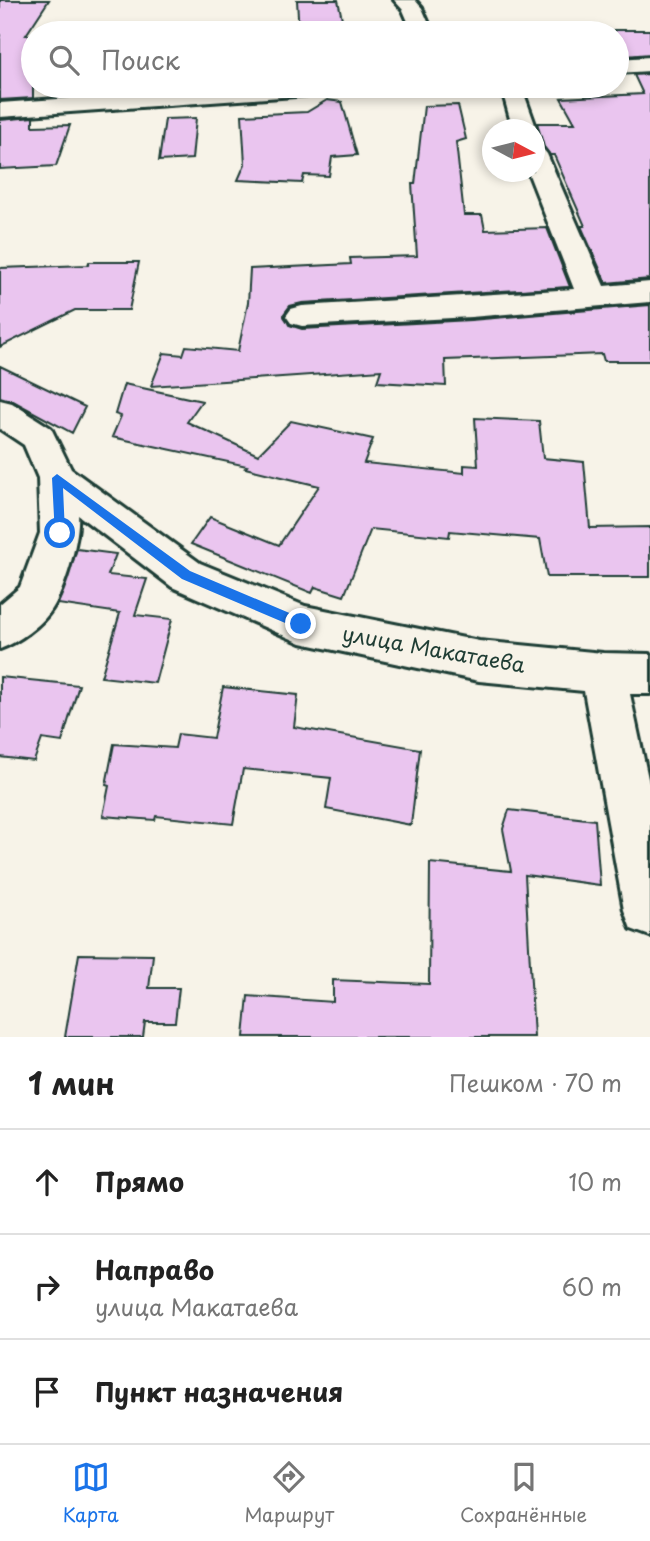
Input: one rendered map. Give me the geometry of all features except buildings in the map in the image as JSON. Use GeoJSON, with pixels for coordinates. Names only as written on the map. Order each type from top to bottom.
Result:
{"type":"FeatureCollection","features":[{"type":"Feature","properties":{"kind":"street"},"geometry":{"type":"LineString","coordinates":[[404,0],[412,8],[418,21]]}},
{"type":"Feature","properties":{"kind":"street"},"geometry":{"type":"LineString","coordinates":[[629,65],[650,64]]}},
{"type":"Feature","properties":{"kind":"street"},"geometry":{"type":"LineString","coordinates":[[0,110],[168,98]]}},
{"type":"Feature","properties":{"kind":"street"},"geometry":{"type":"LineString","coordinates":[[520,98],[523,119]]}},
{"type":"Feature","properties":{"kind":"street"},"geometry":{"type":"LineString","coordinates":[[545,181],[593,297]]}},
{"type":"Feature","properties":{"kind":"street"},"geometry":{"type":"LineString","coordinates":[[302,316],[471,307],[650,292]]}},
{"type":"Feature","properties":{"kind":"street","name":"улица Макатаева"},"geometry":{"type":"LineString","coordinates":[[0,412],[38,438],[57,478],[186,575],[301,624],[480,661],[603,673],[650,674]]}},
{"type":"Feature","properties":{"kind":"street"},"geometry":{"type":"LineString","coordinates":[[0,630],[37,598],[60,533],[57,478]]}},
{"type":"Feature","properties":{"kind":"street"},"geometry":{"type":"LineString","coordinates":[[603,673],[650,910]]}},
{"type":"Feature","properties":{"kind":"route"},"geometry":{"type":"LineString","coordinates":[[60,533],[57,478],[186,575],[301,624]]}}]}
